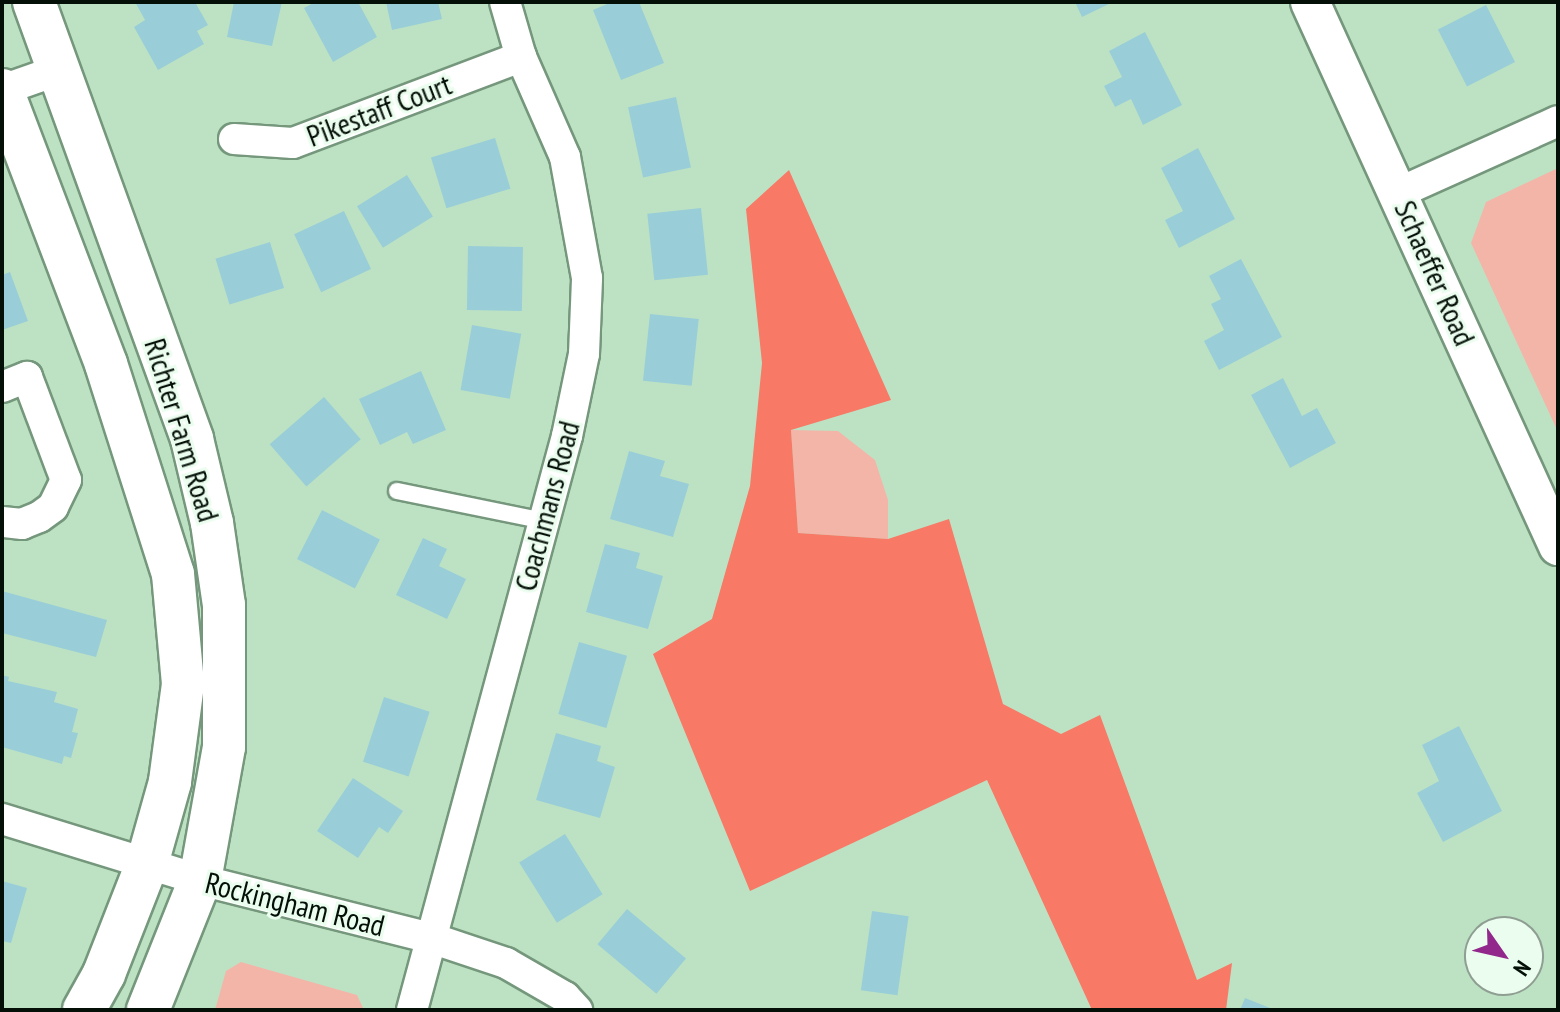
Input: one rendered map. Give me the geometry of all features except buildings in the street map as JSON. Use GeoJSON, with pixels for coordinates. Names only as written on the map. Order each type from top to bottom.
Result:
{"type":"FeatureCollection","features":[{"type":"Feature","properties":{"kind":"main road","name":"Richter Farm Road"},"geometry":{"type":"LineString","coordinates":[[34,2],[192,439],[212,523],[224,605],[227,677],[224,747],[200,880],[148,1010]]}},
{"type":"Feature","properties":{"kind":"main road","name":"Richter Farm Road"},"geometry":{"type":"LineString","coordinates":[[2,90],[106,364],[173,574],[183,684],[170,782],[147,864],[104,974],[84,1010]]}},
{"type":"Feature","properties":{"kind":"street","name":"Coachmans Road"},"geometry":{"type":"LineString","coordinates":[[412,1010],[544,521],[584,354],[587,278],[565,157],[521,57],[505,2]]}},
{"type":"Feature","properties":{"kind":"street","name":"Schaeffer Road"},"geometry":{"type":"LineString","coordinates":[[1310,2],[1558,546]]}},
{"type":"Feature","properties":{"kind":"street","name":"Pikestaff Court"},"geometry":{"type":"LineString","coordinates":[[234,139],[293,143],[521,57]]}},
{"type":"Feature","properties":{"kind":"street"},"geometry":{"type":"LineString","coordinates":[[2,90],[59,70]]}},
{"type":"Feature","properties":{"kind":"street"},"geometry":{"type":"LineString","coordinates":[[1398,193],[1558,121]]}},
{"type":"Feature","properties":{"kind":"street"},"geometry":{"type":"LineString","coordinates":[[2,387],[27,377],[66,480],[53,507],[39,517],[22,524],[2,522]]}},
{"type":"Feature","properties":{"kind":"street","name":"Rockingham Road"},"geometry":{"type":"LineString","coordinates":[[2,819],[200,880],[431,938],[506,963],[565,997],[577,1010]]}},
{"type":"Feature","properties":{"kind":"lane"},"geometry":{"type":"LineString","coordinates":[[397,491],[544,521]]}},
{"type":"Feature","properties":{"kind":"shaded area"},"geometry":{"type":"Polygon","coordinates":[[[1558,168],[1558,432],[1471,243],[1486,202],[1558,168]]]}},
{"type":"Feature","properties":{"kind":"shaded area"},"geometry":{"type":"Polygon","coordinates":[[[789,170],[891,400],[791,430],[798,533],[888,539],[949,519],[1003,704],[1061,734],[1100,715],[1197,980],[1232,963],[1226,1010],[1092,1010],[987,780],[750,891],[653,654],[712,619],[750,486],[762,363],[746,209],[789,170]]]}},
{"type":"Feature","properties":{"kind":"shaded area"},"geometry":{"type":"Polygon","coordinates":[[[791,430],[838,431],[875,460],[888,500],[888,539],[798,533],[791,430]]]}},
{"type":"Feature","properties":{"kind":"shaded area"},"geometry":{"type":"Polygon","coordinates":[[[241,962],[357,995],[364,1010],[215,1010],[226,971],[241,962]]]}}]}
